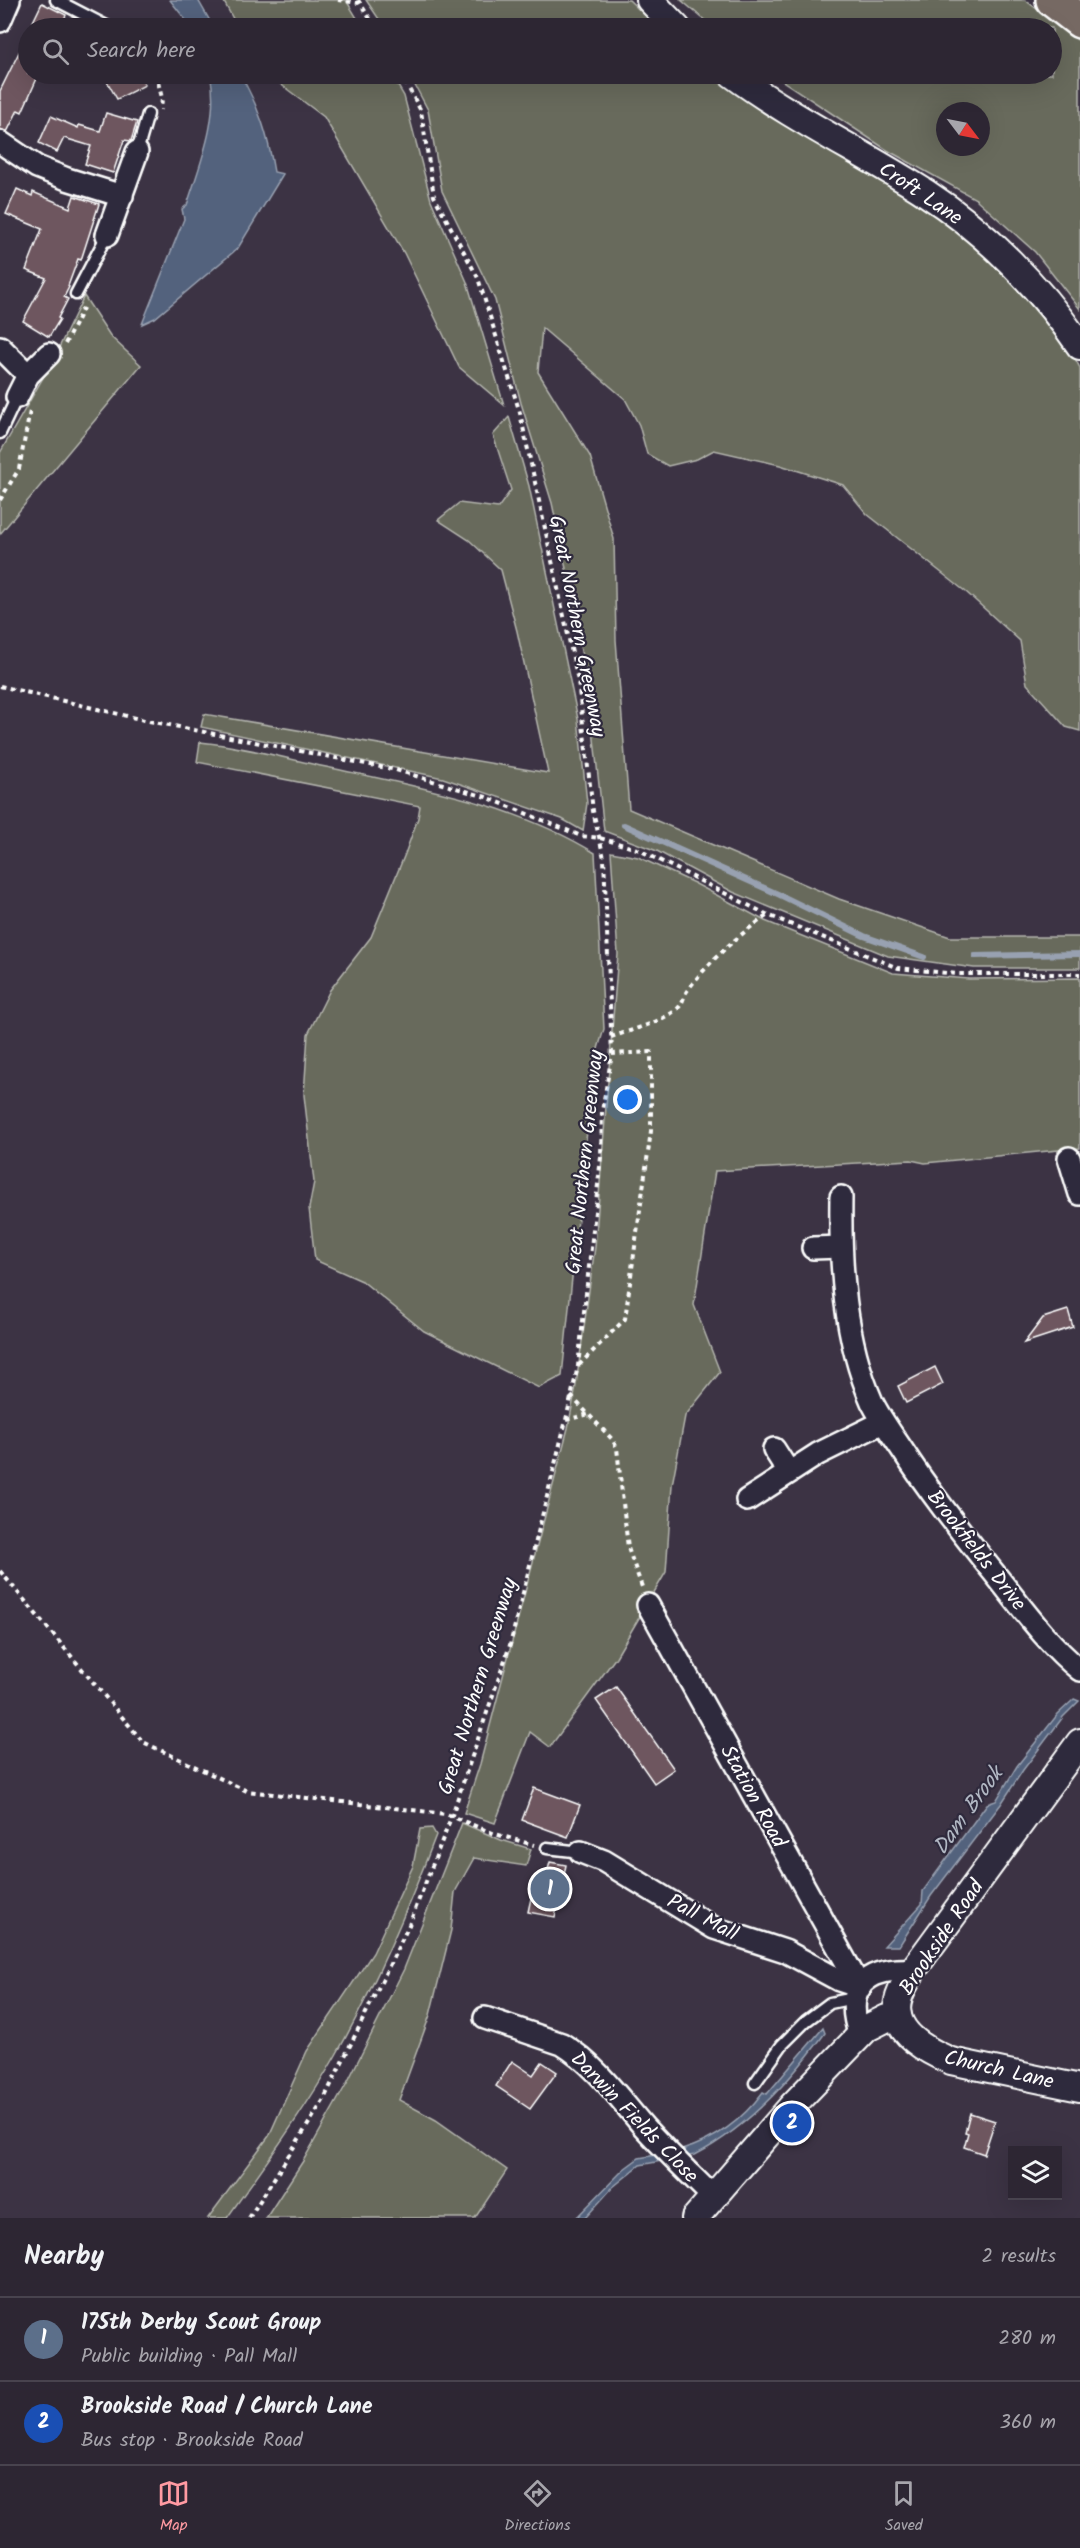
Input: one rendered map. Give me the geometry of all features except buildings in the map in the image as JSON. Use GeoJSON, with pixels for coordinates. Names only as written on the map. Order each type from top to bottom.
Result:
{"type":"FeatureCollection","features":[{"type":"Feature","properties":{"kind":"highway"},"geometry":{"type":"LineString","coordinates":[[1053,0],[1080,21]]}},
{"type":"Feature","properties":{"kind":"street"},"geometry":{"type":"LineString","coordinates":[[0,21],[9,0]]}},
{"type":"Feature","properties":{"kind":"street"},"geometry":{"type":"LineString","coordinates":[[650,0],[667,18]]}},
{"type":"Feature","properties":{"kind":"street","name":"Croft Lane"},"geometry":{"type":"LineString","coordinates":[[747,84],[928,194],[960,218],[1024,277],[1080,346]]}},
{"type":"Feature","properties":{"kind":"street"},"geometry":{"type":"LineString","coordinates":[[0,142],[37,167],[122,196]]}},
{"type":"Feature","properties":{"kind":"street"},"geometry":{"type":"LineString","coordinates":[[107,235],[137,152]]}},
{"type":"Feature","properties":{"kind":"street"},"geometry":{"type":"LineString","coordinates":[[0,347],[28,375]]}},
{"type":"Feature","properties":{"kind":"street"},"geometry":{"type":"LineString","coordinates":[[16,397],[28,375],[50,354]]}},
{"type":"Feature","properties":{"kind":"street"},"geometry":{"type":"LineString","coordinates":[[1068,1158],[1080,1194]]}},
{"type":"Feature","properties":{"kind":"street","name":"Brookfields Drive"},"geometry":{"type":"LineString","coordinates":[[841,1197],[844,1287],[853,1345],[863,1377],[883,1422],[917,1473],[967,1540],[1050,1640],[1080,1670]]}},
{"type":"Feature","properties":{"kind":"street"},"geometry":{"type":"LineString","coordinates":[[813,1248],[841,1247]]}},
{"type":"Feature","properties":{"kind":"street"},"geometry":{"type":"LineString","coordinates":[[747,1500],[818,1454],[883,1422]]}},
{"type":"Feature","properties":{"kind":"street"},"geometry":{"type":"LineString","coordinates":[[774,1449],[788,1472]]}},
{"type":"Feature","properties":{"kind":"street","name":"Station Road"},"geometry":{"type":"LineString","coordinates":[[648,1605],[857,1993],[853,2017],[860,2036]]}},
{"type":"Feature","properties":{"kind":"street","name":"Brookside Road"},"geometry":{"type":"LineString","coordinates":[[696,2218],[792,2106],[860,2036],[874,2023],[898,2016],[898,2001],[913,1970],[1080,1742]]}},
{"type":"Feature","properties":{"kind":"street","name":"Pall Mall"},"geometry":{"type":"LineString","coordinates":[[581,1852],[604,1861],[714,1928],[785,1951],[839,1980],[857,1993]]}},
{"type":"Feature","properties":{"kind":"street"},"geometry":{"type":"LineString","coordinates":[[857,1993],[877,1972],[913,1970]]}},
{"type":"Feature","properties":{"kind":"street","name":"Church Lane"},"geometry":{"type":"LineString","coordinates":[[898,2016],[911,2037],[934,2054],[951,2061],[1080,2088]]}},
{"type":"Feature","properties":{"kind":"street","name":"Darwin Fields Close"},"geometry":{"type":"LineString","coordinates":[[485,2018],[551,2040],[572,2050],[593,2069],[648,2131],[713,2198]]}},
{"type":"Feature","properties":{"kind":"lane"},"geometry":{"type":"LineString","coordinates":[[56,0],[91,18]]}},
{"type":"Feature","properties":{"kind":"lane"},"geometry":{"type":"LineString","coordinates":[[137,152],[148,114]]}},
{"type":"Feature","properties":{"kind":"lane"},"geometry":{"type":"LineString","coordinates":[[76,294],[107,235]]}},
{"type":"Feature","properties":{"kind":"lane"},"geometry":{"type":"LineString","coordinates":[[0,433],[16,397]]}},
{"type":"Feature","properties":{"kind":"lane","name":"Pall Mall"},"geometry":{"type":"LineString","coordinates":[[547,1848],[581,1852]]}},
{"type":"Feature","properties":{"kind":"lane"},"geometry":{"type":"LineString","coordinates":[[754,2083],[782,2045],[806,2021],[830,2003],[857,1993]]}},
{"type":"Feature","properties":{"kind":"path"},"geometry":{"type":"LineString","coordinates":[[338,0],[359,2],[369,18]]}},
{"type":"Feature","properties":{"kind":"path","name":"Great Northern Greenway"},"geometry":{"type":"LineString","coordinates":[[249,2218],[323,2101],[409,1925],[452,1815],[510,1645],[578,1366],[601,1156],[602,1111],[612,1054],[604,858],[593,811],[578,681],[520,413],[478,278],[434,196],[421,111],[406,84]]}},
{"type":"Feature","properties":{"kind":"path"},"geometry":{"type":"LineString","coordinates":[[0,686],[144,720],[396,770],[486,797],[581,836],[600,838],[637,849],[768,915],[898,968],[957,974],[1080,974]]}},
{"type":"Feature","properties":{"kind":"path"},"geometry":{"type":"LineString","coordinates":[[611,1037],[650,1024],[679,1007],[686,992],[712,962],[745,930],[768,915]]}},
{"type":"Feature","properties":{"kind":"path"},"geometry":{"type":"LineString","coordinates":[[578,1366],[625,1319],[651,1131],[651,1052],[612,1054]]}},
{"type":"Feature","properties":{"kind":"path"},"geometry":{"type":"LineString","coordinates":[[571,1395],[612,1439],[617,1448],[628,1548],[648,1605]]}},
{"type":"Feature","properties":{"kind":"path"},"geometry":{"type":"LineString","coordinates":[[566,1420],[589,1414]]}},
{"type":"Feature","properties":{"kind":"path"},"geometry":{"type":"LineString","coordinates":[[0,1571],[143,1742],[247,1791],[452,1815],[495,1834],[547,1848]]}},
{"type":"Feature","properties":{"kind":"green space"},"geometry":{"type":"Polygon","coordinates":[[[223,0],[346,0],[357,18],[233,18],[223,0]]]}},
{"type":"Feature","properties":{"kind":"green space"},"geometry":{"type":"Polygon","coordinates":[[[366,0],[629,0],[648,18],[378,18],[366,0]]]}},
{"type":"Feature","properties":{"kind":"green space"},"geometry":{"type":"Polygon","coordinates":[[[681,0],[1025,0],[1049,18],[702,18],[681,0]]]}},
{"type":"Feature","properties":{"kind":"green space"},"geometry":{"type":"Polygon","coordinates":[[[1062,28],[1080,42],[1080,309],[1035,252],[976,199],[887,150],[787,84],[1062,84],[1062,28]]]}},
{"type":"Feature","properties":{"kind":"green space"},"geometry":{"type":"Polygon","coordinates":[[[280,84],[397,84],[404,96],[431,200],[467,282],[504,405],[459,367],[404,253],[324,117],[280,84]]]}},
{"type":"Feature","properties":{"kind":"green space"},"geometry":{"type":"Polygon","coordinates":[[[414,84],[725,84],[749,102],[842,152],[922,200],[994,257],[1072,353],[1080,368],[1080,731],[1066,727],[1027,684],[1020,641],[966,592],[867,514],[843,485],[780,465],[714,450],[697,459],[668,466],[647,454],[639,425],[625,399],[542,328],[538,372],[590,456],[614,539],[616,640],[629,809],[839,899],[950,937],[1080,937],[1080,968],[974,968],[888,956],[733,892],[657,851],[604,831],[590,702],[552,503],[521,403],[495,300],[442,191],[428,110],[414,84]]]}},
{"type":"Feature","properties":{"kind":"green space"},"geometry":{"type":"Polygon","coordinates":[[[84,296],[111,337],[141,365],[0,534],[0,453],[52,362],[84,296]]]}},
{"type":"Feature","properties":{"kind":"green space"},"geometry":{"type":"Polygon","coordinates":[[[509,417],[529,486],[578,719],[587,803],[583,831],[562,819],[443,778],[201,727],[204,714],[548,773],[517,631],[501,570],[469,540],[438,520],[459,503],[498,508],[511,490],[493,435],[509,417]]]}},
{"type":"Feature","properties":{"kind":"green space"},"geometry":{"type":"Polygon","coordinates":[[[200,742],[232,746],[465,799],[532,821],[595,853],[604,1029],[594,1062],[562,1376],[539,1388],[424,1331],[362,1281],[315,1260],[309,1208],[314,1182],[304,1095],[308,1034],[330,990],[371,937],[405,854],[420,806],[197,762],[200,742]]]}},
{"type":"Feature","properties":{"kind":"green space"},"geometry":{"type":"Polygon","coordinates":[[[611,852],[638,857],[694,883],[765,921],[893,973],[969,979],[1080,978],[1080,1148],[925,1163],[911,1160],[715,1171],[694,1305],[720,1372],[685,1416],[672,1485],[666,1572],[616,1657],[550,1747],[530,1732],[495,1823],[464,1813],[480,1764],[568,1428],[575,1392],[595,1247],[618,954],[611,852]]]}},
{"type":"Feature","properties":{"kind":"green space"},"geometry":{"type":"Polygon","coordinates":[[[462,1823],[501,1840],[531,1849],[526,1866],[474,1858],[455,1892],[451,1930],[430,2015],[399,2100],[436,2120],[507,2170],[475,2218],[266,2218],[303,2161],[347,2083],[404,1969],[462,1823]]]}},
{"type":"Feature","properties":{"kind":"green space"},"geometry":{"type":"Polygon","coordinates":[[[432,1828],[436,1835],[402,1919],[364,2002],[324,2076],[227,2218],[208,2218],[269,2136],[307,2051],[373,1953],[413,1866],[420,1829],[432,1828]]]}},
{"type":"Feature","properties":{"kind":"water"},"geometry":{"type":"Polygon","coordinates":[[[170,0],[198,0],[208,18],[184,18],[170,0]]]}},
{"type":"Feature","properties":{"kind":"water"},"geometry":{"type":"Polygon","coordinates":[[[211,84],[245,84],[262,121],[274,172],[283,174],[238,248],[155,318],[142,324],[184,219],[182,209],[187,205],[203,157],[211,124],[211,84]]]}},
{"type":"Feature","properties":{"kind":"water"},"geometry":{"type":"Polygon","coordinates":[[[1074,1699],[1079,1701],[1063,1717],[1023,1770],[1001,1804],[931,1896],[899,1946],[884,1946],[922,1904],[923,1891],[987,1804],[996,1801],[1017,1766],[1058,1714],[1074,1699]]]}},
{"type":"Feature","properties":{"kind":"water"},"geometry":{"type":"Polygon","coordinates":[[[823,2028],[825,2033],[798,2068],[750,2117],[695,2155],[689,2156],[682,2150],[706,2141],[737,2120],[763,2092],[767,2094],[823,2028]]]}},
{"type":"Feature","properties":{"kind":"water"},"geometry":{"type":"Polygon","coordinates":[[[662,2154],[667,2160],[640,2165],[613,2187],[585,2218],[576,2218],[624,2169],[639,2158],[662,2154]]]}},
{"type":"Feature","properties":{"kind":"waterway"},"geometry":{"type":"LineString","coordinates":[[624,825],[780,895],[864,936],[924,957]]}},
{"type":"Feature","properties":{"kind":"waterway"},"geometry":{"type":"LineString","coordinates":[[975,956],[1080,954]]}},
{"type":"Feature","properties":{"kind":"place","name":"175th Derby Scout Group"},"geometry":{"type":"Point","coordinates":[550,1889]}},
{"type":"Feature","properties":{"kind":"place","name":"Brookside Road / Church Lane"},"geometry":{"type":"Point","coordinates":[792,2123]}},
{"type":"Feature","properties":{"kind":"water label","name":"Dam Brook"},"geometry":{"type":"Point","coordinates":[967,1810]}}]}
